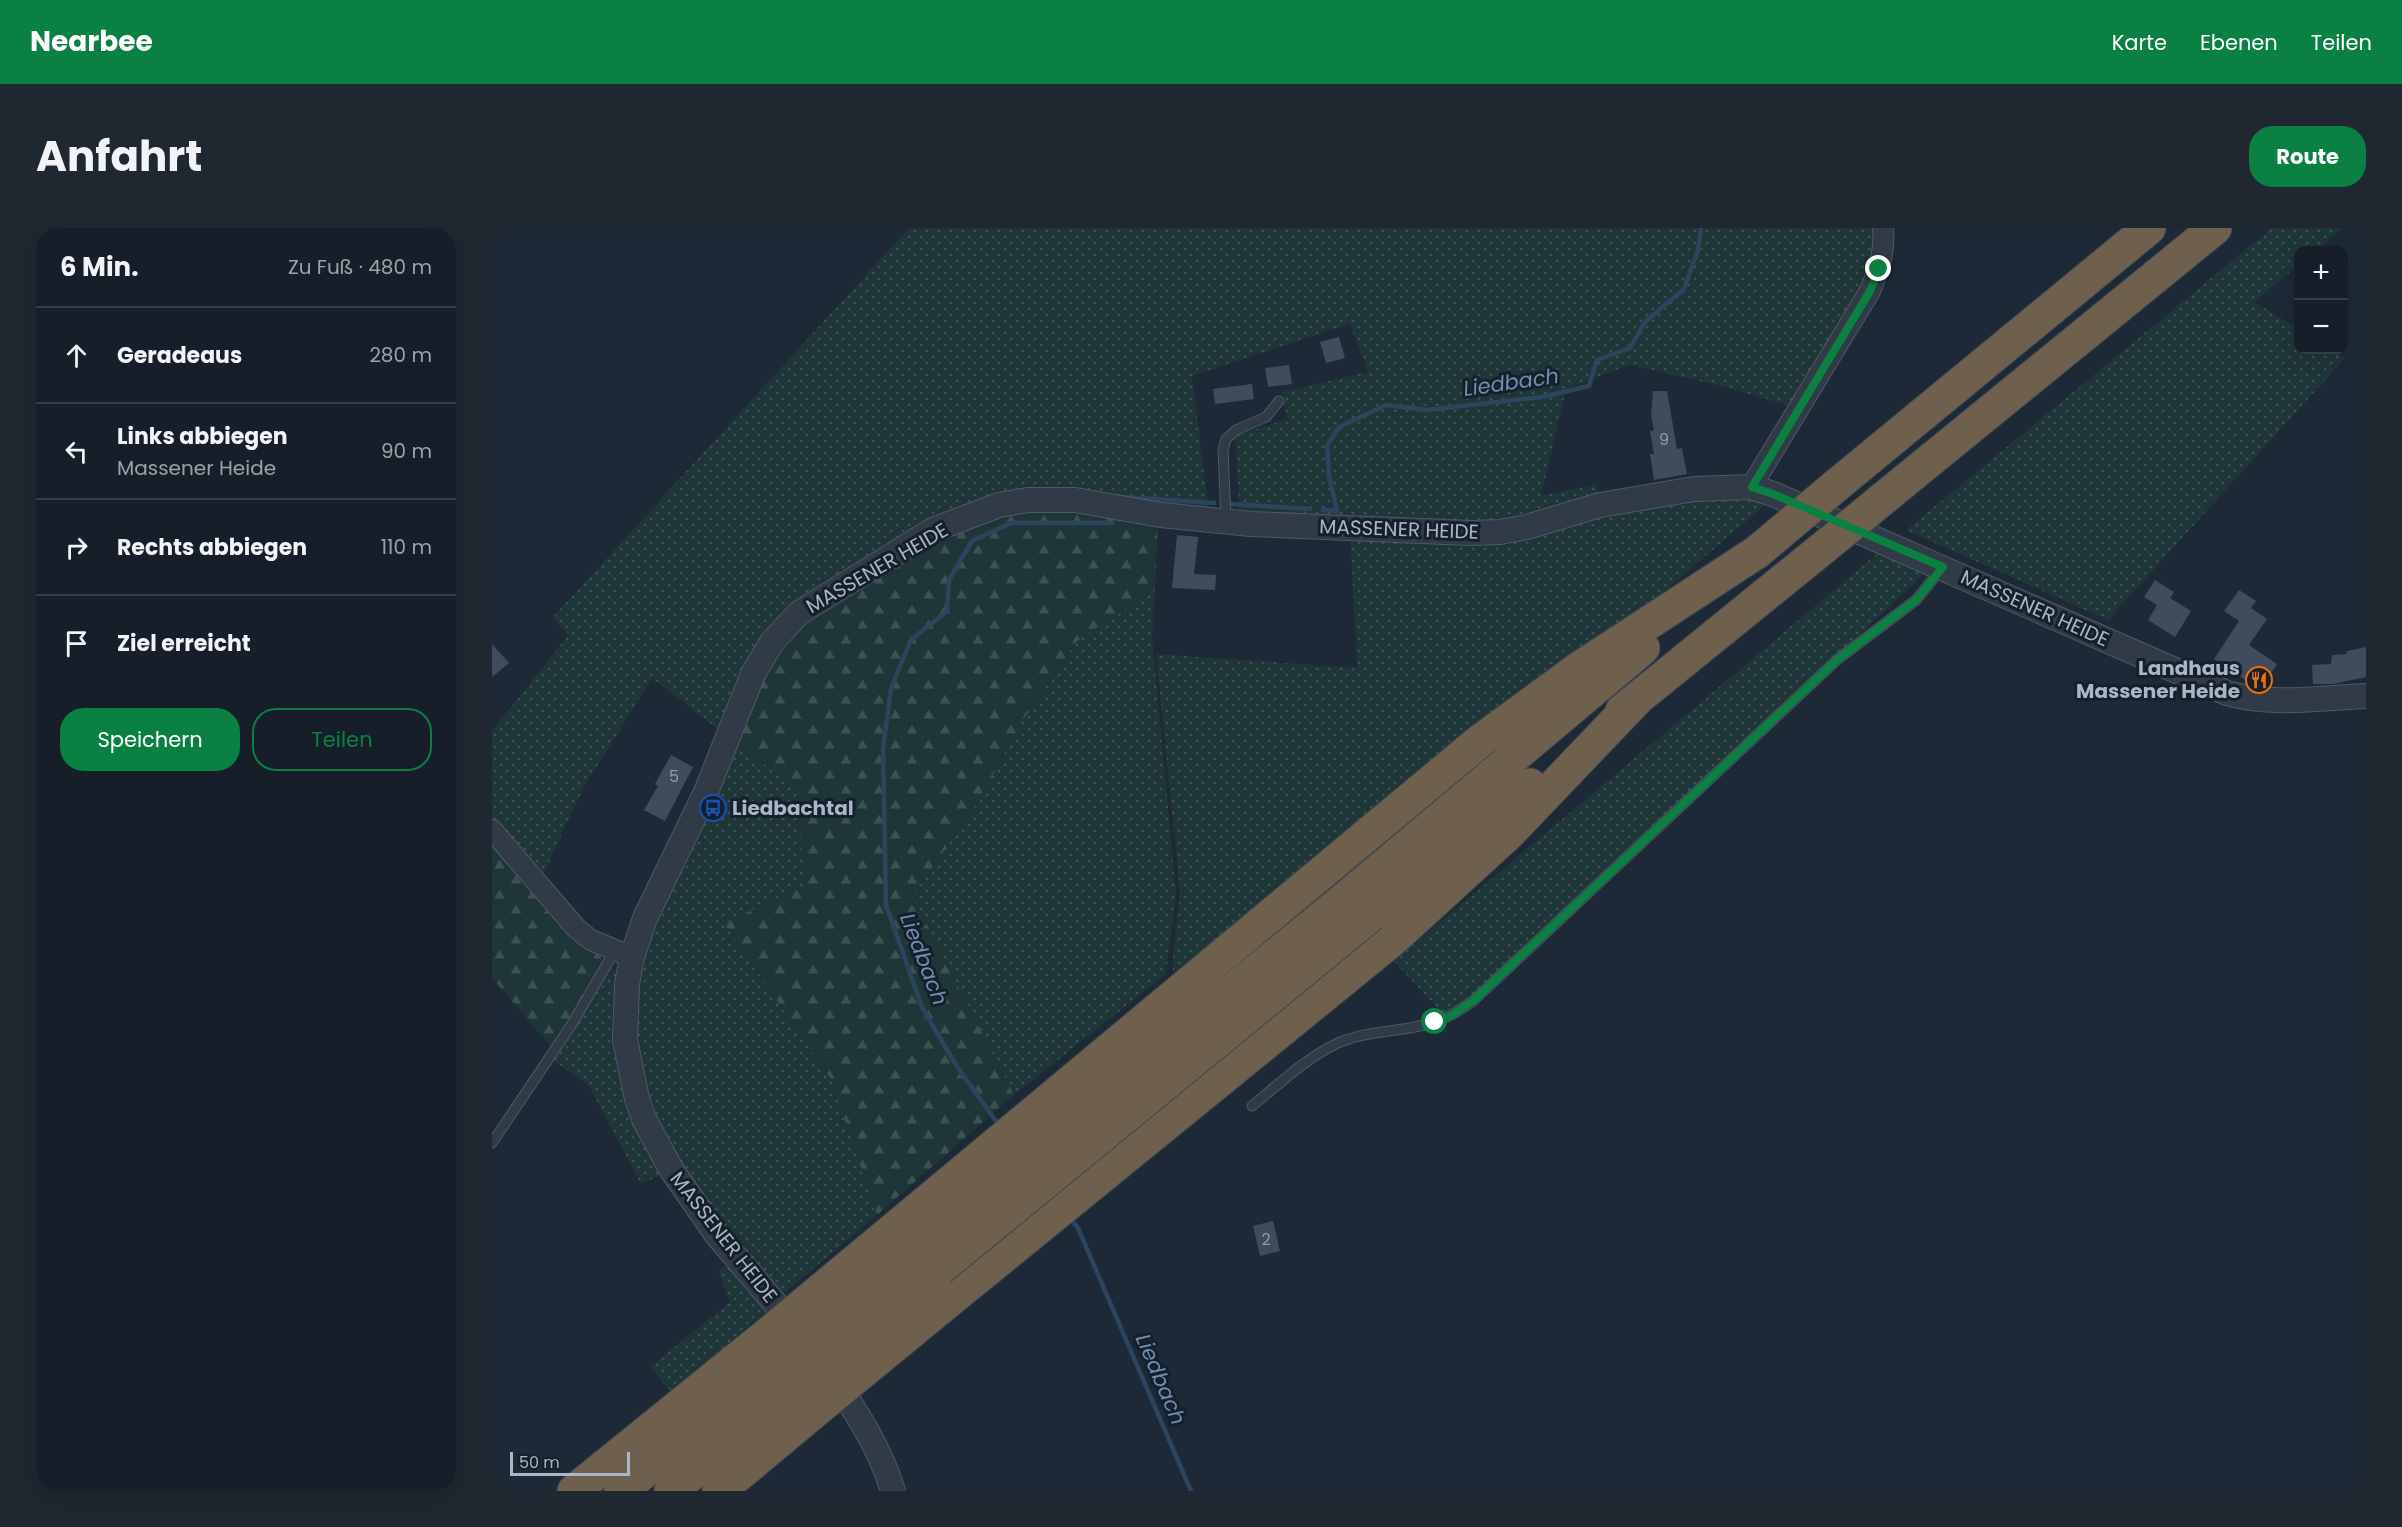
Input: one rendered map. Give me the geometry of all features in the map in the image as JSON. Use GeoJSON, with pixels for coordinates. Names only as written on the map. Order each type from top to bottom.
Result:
{"type":"FeatureCollection","features":[{"type":"Feature","properties":{"kind":"highway"},"geometry":{"type":"LineString","coordinates":[[574,1491],[795,1369],[1362,903],[1757,552],[2150,228]]}},
{"type":"Feature","properties":{"kind":"highway"},"geometry":{"type":"LineString","coordinates":[[1362,903],[1638,698],[2215,228]]}},
{"type":"Feature","properties":{"kind":"highway"},"geometry":{"type":"LineString","coordinates":[[671,1491],[795,1369],[1331,865],[1489,734],[1578,669],[1757,552]]}},
{"type":"Feature","properties":{"kind":"highway"},"geometry":{"type":"LineString","coordinates":[[621,1491],[795,1369],[1392,940],[1509,833],[1638,698]]}},
{"type":"Feature","properties":{"kind":"highway"},"geometry":{"type":"LineString","coordinates":[[719,1491],[795,1369]]}},
{"type":"Feature","properties":{"kind":"street"},"geometry":{"type":"LineString","coordinates":[[1752,487],[1870,291],[1879,269],[1884,247],[1883,228]]}},
{"type":"Feature","properties":{"kind":"street","name":"MASSENER HEIDE"},"geometry":{"type":"LineString","coordinates":[[893,1491],[877,1449],[862,1420],[818,1354],[692,1203],[644,1119],[633,1084],[625,1040],[623,955],[645,918],[706,792],[753,674],[772,642],[799,613],[933,530],[999,506],[1028,500],[1075,500],[1161,515],[1227,521],[1470,533],[1500,532],[1611,503],[1694,489],[1752,487],[1943,567],[2227,693],[2265,701],[2366,696]]}},
{"type":"Feature","properties":{"kind":"street"},"geometry":{"type":"LineString","coordinates":[[492,830],[576,928],[591,940],[623,955]]}},
{"type":"Feature","properties":{"kind":"lane"},"geometry":{"type":"LineString","coordinates":[[1227,521],[1223,450],[1226,439],[1236,430],[1266,417],[1280,401]]}},
{"type":"Feature","properties":{"kind":"lane"},"geometry":{"type":"LineString","coordinates":[[1252,1106],[1313,1058],[1338,1043],[1371,1034],[1435,1022],[1452,1015],[1473,1001],[1838,659],[1916,600],[1943,567]]}},
{"type":"Feature","properties":{"kind":"lane","name":"MASSENER HEIDE"},"geometry":{"type":"LineString","coordinates":[[492,1143],[572,1024],[623,955]]}},
{"type":"Feature","properties":{"kind":"green space"},"geometry":{"type":"Polygon","coordinates":[[[909,228],[1881,228],[1874,268],[1793,407],[1726,387],[1629,365],[1566,389],[1541,496],[1597,484],[1599,500],[1501,527],[1240,517],[1235,436],[1287,419],[1282,392],[1368,372],[1350,324],[1192,376],[1209,513],[1140,505],[723,733],[652,678],[584,787],[541,879],[492,823],[492,731],[568,636],[553,617],[909,228]]]}},
{"type":"Feature","properties":{"kind":"green space"},"geometry":{"type":"Polygon","coordinates":[[[2272,228],[2343,228],[2321,246],[2294,246],[2294,268],[2255,302],[2294,326],[2294,354],[2338,354],[2345,358],[2108,620],[1906,530],[2272,228]]]}},
{"type":"Feature","properties":{"kind":"green space"},"geometry":{"type":"Polygon","coordinates":[[[1694,494],[1772,499],[1659,596],[1173,973],[1180,891],[1156,654],[1357,668],[1350,531],[1468,538],[1694,494]]]}},
{"type":"Feature","properties":{"kind":"green space"},"geometry":{"type":"Polygon","coordinates":[[[1028,506],[1158,521],[1155,589],[1077,641],[1021,723],[977,804],[912,896],[1014,1095],[877,1215],[831,1079],[724,923],[805,885],[796,791],[735,739],[758,677],[789,631],[935,536],[1028,506]]]}},
{"type":"Feature","properties":{"kind":"green space"},"geometry":{"type":"Polygon","coordinates":[[[1879,552],[1925,573],[1474,996],[1442,1013],[1394,961],[1879,552]]]}},
{"type":"Feature","properties":{"kind":"green space"},"geometry":{"type":"Polygon","coordinates":[[[1155,589],[1152,637],[1176,892],[1166,974],[1014,1095],[912,896],[977,804],[1021,723],[1077,641],[1155,589]]]}},
{"type":"Feature","properties":{"kind":"green space"},"geometry":{"type":"Polygon","coordinates":[[[735,739],[796,791],[805,885],[724,923],[831,1079],[877,1215],[778,1298],[723,1230],[651,1116],[632,1017],[651,921],[735,739]]]}},
{"type":"Feature","properties":{"kind":"green space"},"geometry":{"type":"Polygon","coordinates":[[[497,842],[605,962],[553,1049],[492,978],[492,847],[497,842]]]}},
{"type":"Feature","properties":{"kind":"green space"},"geometry":{"type":"Polygon","coordinates":[[[610,967],[622,972],[665,1173],[641,1184],[589,1086],[553,1060],[610,967]]]}},
{"type":"Feature","properties":{"kind":"green space"},"geometry":{"type":"Polygon","coordinates":[[[731,1263],[769,1309],[672,1393],[650,1367],[730,1302],[718,1271],[731,1263]]]}},
{"type":"Feature","properties":{"kind":"building"},"geometry":{"type":"Polygon","coordinates":[[[1339,337],[1345,358],[1326,363],[1320,342],[1339,337]]]}},
{"type":"Feature","properties":{"kind":"building"},"geometry":{"type":"Polygon","coordinates":[[[1289,365],[1292,384],[1268,387],[1265,368],[1289,365]]]}},
{"type":"Feature","properties":{"kind":"building"},"geometry":{"type":"Polygon","coordinates":[[[1252,384],[1254,399],[1215,404],[1213,389],[1252,384]]]}},
{"type":"Feature","properties":{"kind":"building"},"geometry":{"type":"Polygon","coordinates":[[[1653,391],[1667,391],[1677,449],[1682,448],[1687,474],[1654,480],[1650,454],[1654,454],[1650,431],[1654,430],[1651,416],[1653,391]]]}},
{"type":"Feature","properties":{"kind":"building"},"geometry":{"type":"Polygon","coordinates":[[[1177,535],[1198,537],[1194,574],[1216,575],[1215,590],[1172,588],[1177,535]]]}},
{"type":"Feature","properties":{"kind":"building"},"geometry":{"type":"Polygon","coordinates":[[[2155,580],[2174,592],[2170,598],[2191,611],[2175,637],[2148,620],[2157,605],[2144,597],[2155,580]]]}},
{"type":"Feature","properties":{"kind":"building"},"geometry":{"type":"Polygon","coordinates":[[[2239,590],[2256,601],[2251,608],[2267,619],[2249,645],[2277,664],[2264,685],[2250,683],[2214,659],[2239,621],[2224,611],[2239,590]]]}},
{"type":"Feature","properties":{"kind":"building"},"geometry":{"type":"Polygon","coordinates":[[[492,644],[509,663],[492,677],[492,644]]]}},
{"type":"Feature","properties":{"kind":"building"},"geometry":{"type":"Polygon","coordinates":[[[2366,647],[2366,677],[2333,684],[2313,684],[2312,665],[2331,664],[2332,655],[2347,654],[2347,651],[2366,647]]]}},
{"type":"Feature","properties":{"kind":"building"},"geometry":{"type":"Polygon","coordinates":[[[671,755],[693,767],[665,821],[644,810],[658,786],[655,784],[671,755]]]}},
{"type":"Feature","properties":{"kind":"building"},"geometry":{"type":"Polygon","coordinates":[[[1273,1221],[1280,1251],[1260,1256],[1253,1226],[1273,1221]]]}},
{"type":"Feature","properties":{"kind":"waterway","name":"Liedbach"},"geometry":{"type":"LineString","coordinates":[[1323,510],[1337,511],[1329,476],[1327,446],[1339,427],[1386,405],[1426,410],[1542,397],[1589,386],[1597,360],[1630,348],[1645,322],[1684,289],[1698,250],[1701,228]]}},
{"type":"Feature","properties":{"kind":"waterway","name":"Liedbach"},"geometry":{"type":"LineString","coordinates":[[1124,497],[1214,503]]}},
{"type":"Feature","properties":{"kind":"waterway","name":"Liedbach"},"geometry":{"type":"LineString","coordinates":[[1231,504],[1310,509]]}},
{"type":"Feature","properties":{"kind":"waterway","name":"Liedbach"},"geometry":{"type":"LineString","coordinates":[[1000,1127],[954,1062],[922,1007],[886,905],[883,749],[891,688],[911,640],[947,611],[949,580],[972,541],[1011,523],[1112,523]]}},
{"type":"Feature","properties":{"kind":"waterway","name":"Liedbach"},"geometry":{"type":"LineString","coordinates":[[1069,1217],[1078,1228],[1191,1491]]}},
{"type":"Feature","properties":{"kind":"place","name":"Landhaus Massener Heide"},"geometry":{"type":"Point","coordinates":[2259,680]}},
{"type":"Feature","properties":{"kind":"place","name":"Liedbachtal"},"geometry":{"type":"Point","coordinates":[713,808]}},
{"type":"Feature","properties":{"kind":"route"},"geometry":{"type":"LineString","coordinates":[[1435,1022],[1452,1015],[1473,1001],[1838,659],[1887,624],[1927,590],[1943,567],[1752,487],[1870,291],[1879,269]]}}]}
